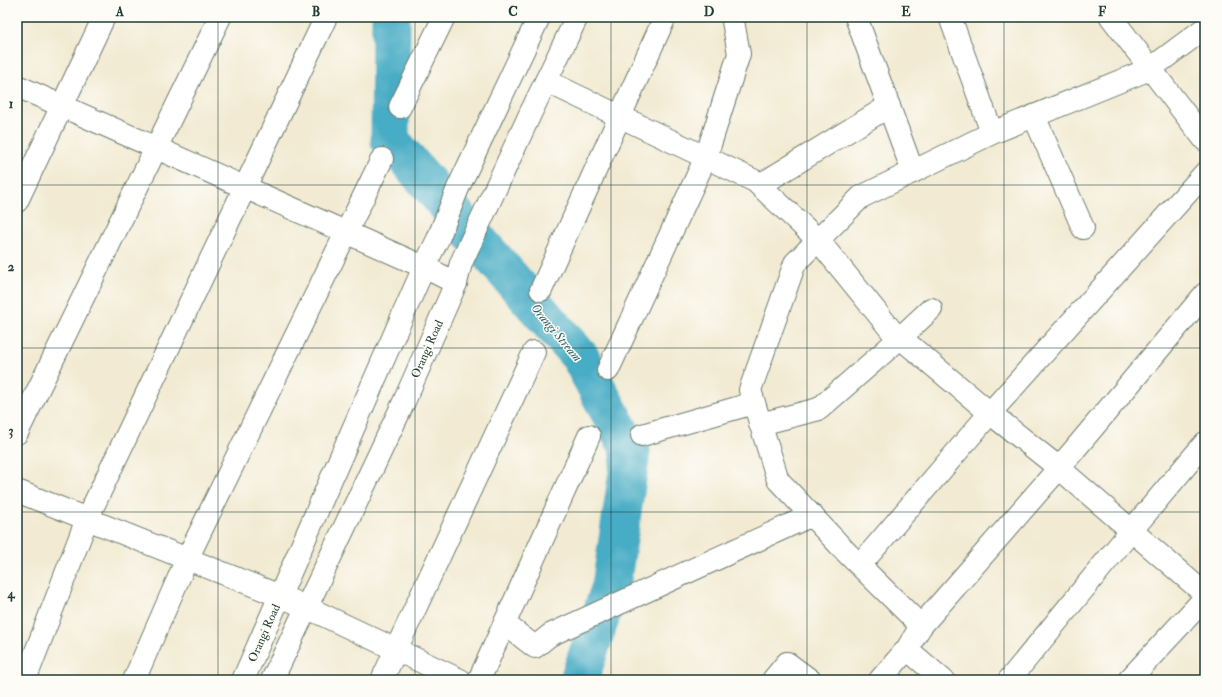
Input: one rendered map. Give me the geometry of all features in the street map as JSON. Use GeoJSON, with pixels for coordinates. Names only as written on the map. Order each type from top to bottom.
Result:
{"type":"FeatureCollection","features":[{"type":"Feature","properties":{"kind":"street"},"geometry":{"type":"LineString","coordinates":[[17,201],[104,17]]}},
{"type":"Feature","properties":{"kind":"street"},"geometry":{"type":"LineString","coordinates":[[17,433],[220,17]]}},
{"type":"Feature","properties":{"kind":"street"},"geometry":{"type":"LineString","coordinates":[[25,680],[87,519],[326,17]]}},
{"type":"Feature","properties":{"kind":"street"},"geometry":{"type":"LineString","coordinates":[[400,106],[444,17]]}},
{"type":"Feature","properties":{"kind":"street","name":"Orangi Road"},"geometry":{"type":"LineString","coordinates":[[243,680],[424,266],[438,239],[458,188],[539,17]]}},
{"type":"Feature","properties":{"kind":"street","name":"Orangi Road"},"geometry":{"type":"LineString","coordinates":[[272,680],[403,404],[489,202],[577,17]]}},
{"type":"Feature","properties":{"kind":"street"},"geometry":{"type":"LineString","coordinates":[[541,290],[665,17]]}},
{"type":"Feature","properties":{"kind":"street"},"geometry":{"type":"LineString","coordinates":[[856,17],[913,172]]}},
{"type":"Feature","properties":{"kind":"street"},"geometry":{"type":"LineString","coordinates":[[950,17],[992,133]]}},
{"type":"Feature","properties":{"kind":"street"},"geometry":{"type":"LineString","coordinates":[[1111,17],[1205,140]]}},
{"type":"Feature","properties":{"kind":"street"},"geometry":{"type":"LineString","coordinates":[[608,370],[706,157],[739,54],[733,20]]}},
{"type":"Feature","properties":{"kind":"street"},"geometry":{"type":"LineString","coordinates":[[922,626],[847,553],[778,480],[750,390],[795,263],[861,197],[992,133],[1150,68],[1205,28]]}},
{"type":"Feature","properties":{"kind":"street"},"geometry":{"type":"LineString","coordinates":[[546,80],[755,181],[818,240],[891,330],[990,413],[1059,468],[1205,594]]}},
{"type":"Feature","properties":{"kind":"street"},"geometry":{"type":"LineString","coordinates":[[17,86],[424,266],[458,273]]}},
{"type":"Feature","properties":{"kind":"street"},"geometry":{"type":"LineString","coordinates":[[760,185],[889,106]]}},
{"type":"Feature","properties":{"kind":"street"},"geometry":{"type":"LineString","coordinates":[[1034,116],[1083,228]]}},
{"type":"Feature","properties":{"kind":"street"},"geometry":{"type":"LineString","coordinates":[[134,680],[187,559],[382,159]]}},
{"type":"Feature","properties":{"kind":"street"},"geometry":{"type":"LineString","coordinates":[[860,565],[990,413],[1205,173]]}},
{"type":"Feature","properties":{"kind":"street"},"geometry":{"type":"LineString","coordinates":[[880,680],[907,648],[922,626],[1059,468],[1205,294]]}},
{"type":"Feature","properties":{"kind":"street"},"geometry":{"type":"LineString","coordinates":[[760,424],[819,409],[931,309]]}},
{"type":"Feature","properties":{"kind":"street"},"geometry":{"type":"LineString","coordinates":[[382,680],[534,352]]}},
{"type":"Feature","properties":{"kind":"street"},"geometry":{"type":"LineString","coordinates":[[642,435],[754,403]]}},
{"type":"Feature","properties":{"kind":"street"},"geometry":{"type":"LineString","coordinates":[[480,680],[590,436]]}},
{"type":"Feature","properties":{"kind":"street"},"geometry":{"type":"LineString","coordinates":[[1009,680],[1131,530],[1205,443]]}},
{"type":"Feature","properties":{"kind":"street"},"geometry":{"type":"LineString","coordinates":[[17,491],[306,607],[460,680]]}},
{"type":"Feature","properties":{"kind":"street"},"geometry":{"type":"LineString","coordinates":[[505,624],[535,647],[550,635],[812,515]]}},
{"type":"Feature","properties":{"kind":"street"},"geometry":{"type":"LineString","coordinates":[[1129,680],[1205,598]]}},
{"type":"Feature","properties":{"kind":"street"},"geometry":{"type":"LineString","coordinates":[[907,648],[943,680]]}},
{"type":"Feature","properties":{"kind":"street"},"geometry":{"type":"LineString","coordinates":[[773,680],[787,663],[810,680]]}},
{"type":"Feature","properties":{"kind":"waterway","name":"Orangi Stream"},"geometry":{"type":"LineString","coordinates":[[391,17],[390,140],[580,357],[631,452],[611,586],[579,680]]}}]}
